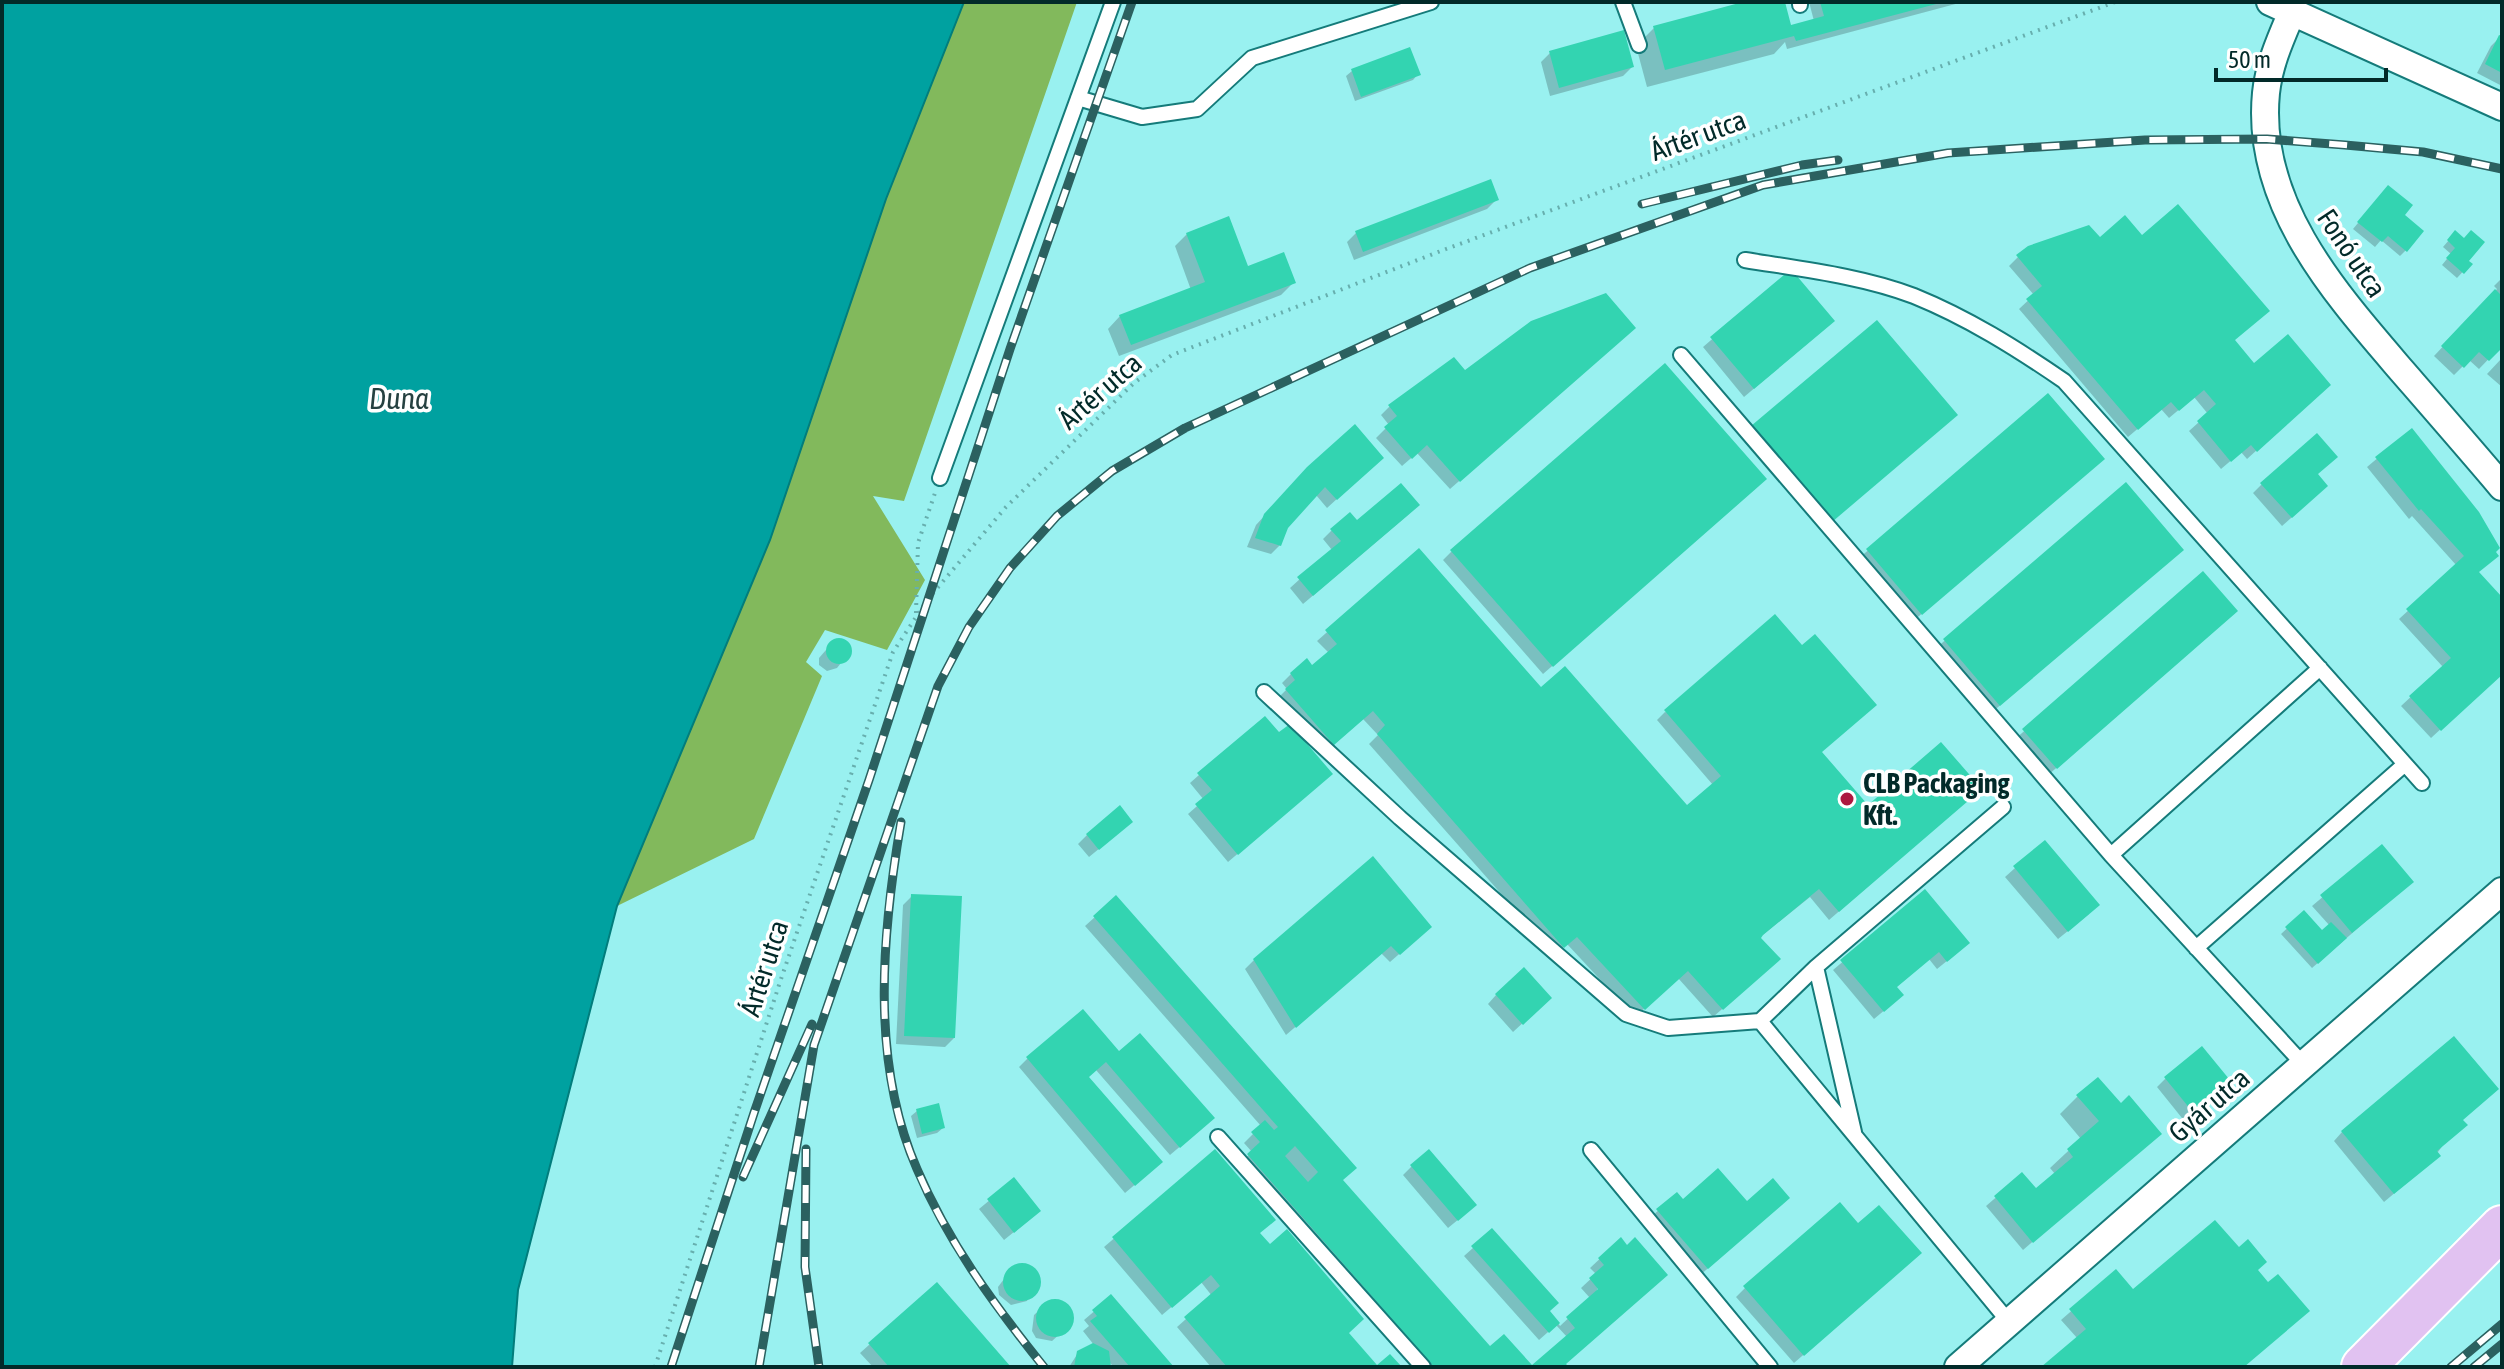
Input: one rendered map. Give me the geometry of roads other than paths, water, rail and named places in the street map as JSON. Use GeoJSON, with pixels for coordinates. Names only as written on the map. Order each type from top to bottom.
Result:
{"type":"FeatureCollection","features":[{"type":"Feature","properties":{"kind":"main road"},"geometry":{"type":"LineString","coordinates":[[2363,1367],[2502,1227]]}},
{"type":"Feature","properties":{"kind":"street"},"geometry":{"type":"LineString","coordinates":[[2286,5],[2502,107]]}},
{"type":"Feature","properties":{"kind":"street","name":"Fonó utca"},"geometry":{"type":"LineString","coordinates":[[2286,5],[2266,94],[2270,158],[2287,213],[2336,292],[2502,487]]}},
{"type":"Feature","properties":{"kind":"street","name":"Gyár utca"},"geometry":{"type":"LineString","coordinates":[[1958,1367],[2502,891]]}},
{"type":"Feature","properties":{"kind":"lane"},"geometry":{"type":"LineString","coordinates":[[940,478],[1113,2]]}},
{"type":"Feature","properties":{"kind":"lane"},"geometry":{"type":"LineString","coordinates":[[1078,98],[1142,117],[1197,109],[1252,58],[1431,2]]}},
{"type":"Feature","properties":{"kind":"lane"},"geometry":{"type":"LineString","coordinates":[[1623,2],[1639,45]]}},
{"type":"Feature","properties":{"kind":"lane"},"geometry":{"type":"LineString","coordinates":[[1745,260],[1818,272],[1912,296],[2000,337],[2064,381],[2422,783]]}},
{"type":"Feature","properties":{"kind":"lane"},"geometry":{"type":"LineString","coordinates":[[1681,355],[2111,855],[2303,1064]]}},
{"type":"Feature","properties":{"kind":"lane"},"geometry":{"type":"LineString","coordinates":[[2111,855],[2320,668]]}},
{"type":"Feature","properties":{"kind":"lane"},"geometry":{"type":"LineString","coordinates":[[1264,692],[1400,818],[1626,1014],[1668,1028],[1760,1021],[1816,967],[2003,807]]}},
{"type":"Feature","properties":{"kind":"lane"},"geometry":{"type":"LineString","coordinates":[[2196,948],[2405,764]]}},
{"type":"Feature","properties":{"kind":"lane"},"geometry":{"type":"LineString","coordinates":[[1816,967],[1855,1137]]}},
{"type":"Feature","properties":{"kind":"lane"},"geometry":{"type":"LineString","coordinates":[[1760,1021],[2009,1322]]}},
{"type":"Feature","properties":{"kind":"lane"},"geometry":{"type":"LineString","coordinates":[[1218,1137],[1423,1367]]}},
{"type":"Feature","properties":{"kind":"lane"},"geometry":{"type":"LineString","coordinates":[[1591,1150],[1770,1367]]}},
{"type":"Feature","properties":{"kind":"water","name":"Duna"},"geometry":{"type":"Polygon","coordinates":[[[2,2],[964,2],[886,199],[770,540],[617,906],[518,1290],[512,1367],[2,1367],[2,2]]]}},
{"type":"Feature","properties":{"kind":"railway"},"geometry":{"type":"LineString","coordinates":[[671,1367],[1010,349],[1132,2]]}},
{"type":"Feature","properties":{"kind":"railway"},"geometry":{"type":"LineString","coordinates":[[759,1367],[814,1045],[938,686],[969,627],[1010,568],[1057,516],[1112,471],[1185,428],[1530,268],[1763,185],[1948,153],[2145,140],[2267,139],[2345,145],[2423,152],[2502,169]]}},
{"type":"Feature","properties":{"kind":"railway"},"geometry":{"type":"LineString","coordinates":[[1642,204],[1802,165],[1838,160]]}},
{"type":"Feature","properties":{"kind":"railway"},"geometry":{"type":"LineString","coordinates":[[901,822],[889,908],[884,997],[886,1042],[902,1128],[917,1169],[943,1222],[990,1296],[1044,1367]]}},
{"type":"Feature","properties":{"kind":"railway"},"geometry":{"type":"LineString","coordinates":[[743,1177],[812,1024]]}},
{"type":"Feature","properties":{"kind":"railway"},"geometry":{"type":"LineString","coordinates":[[806,1149],[805,1267],[819,1367]]}},
{"type":"Feature","properties":{"kind":"railway"},"geometry":{"type":"LineString","coordinates":[[2451,1367],[2502,1324]]}},
{"type":"Feature","properties":{"kind":"railway"},"geometry":{"type":"LineString","coordinates":[[2474,1367],[2502,1344]]}},
{"type":"Feature","properties":{"kind":"place","name":"CLB Packaging Kft."},"geometry":{"type":"Point","coordinates":[1847,799]}}]}
